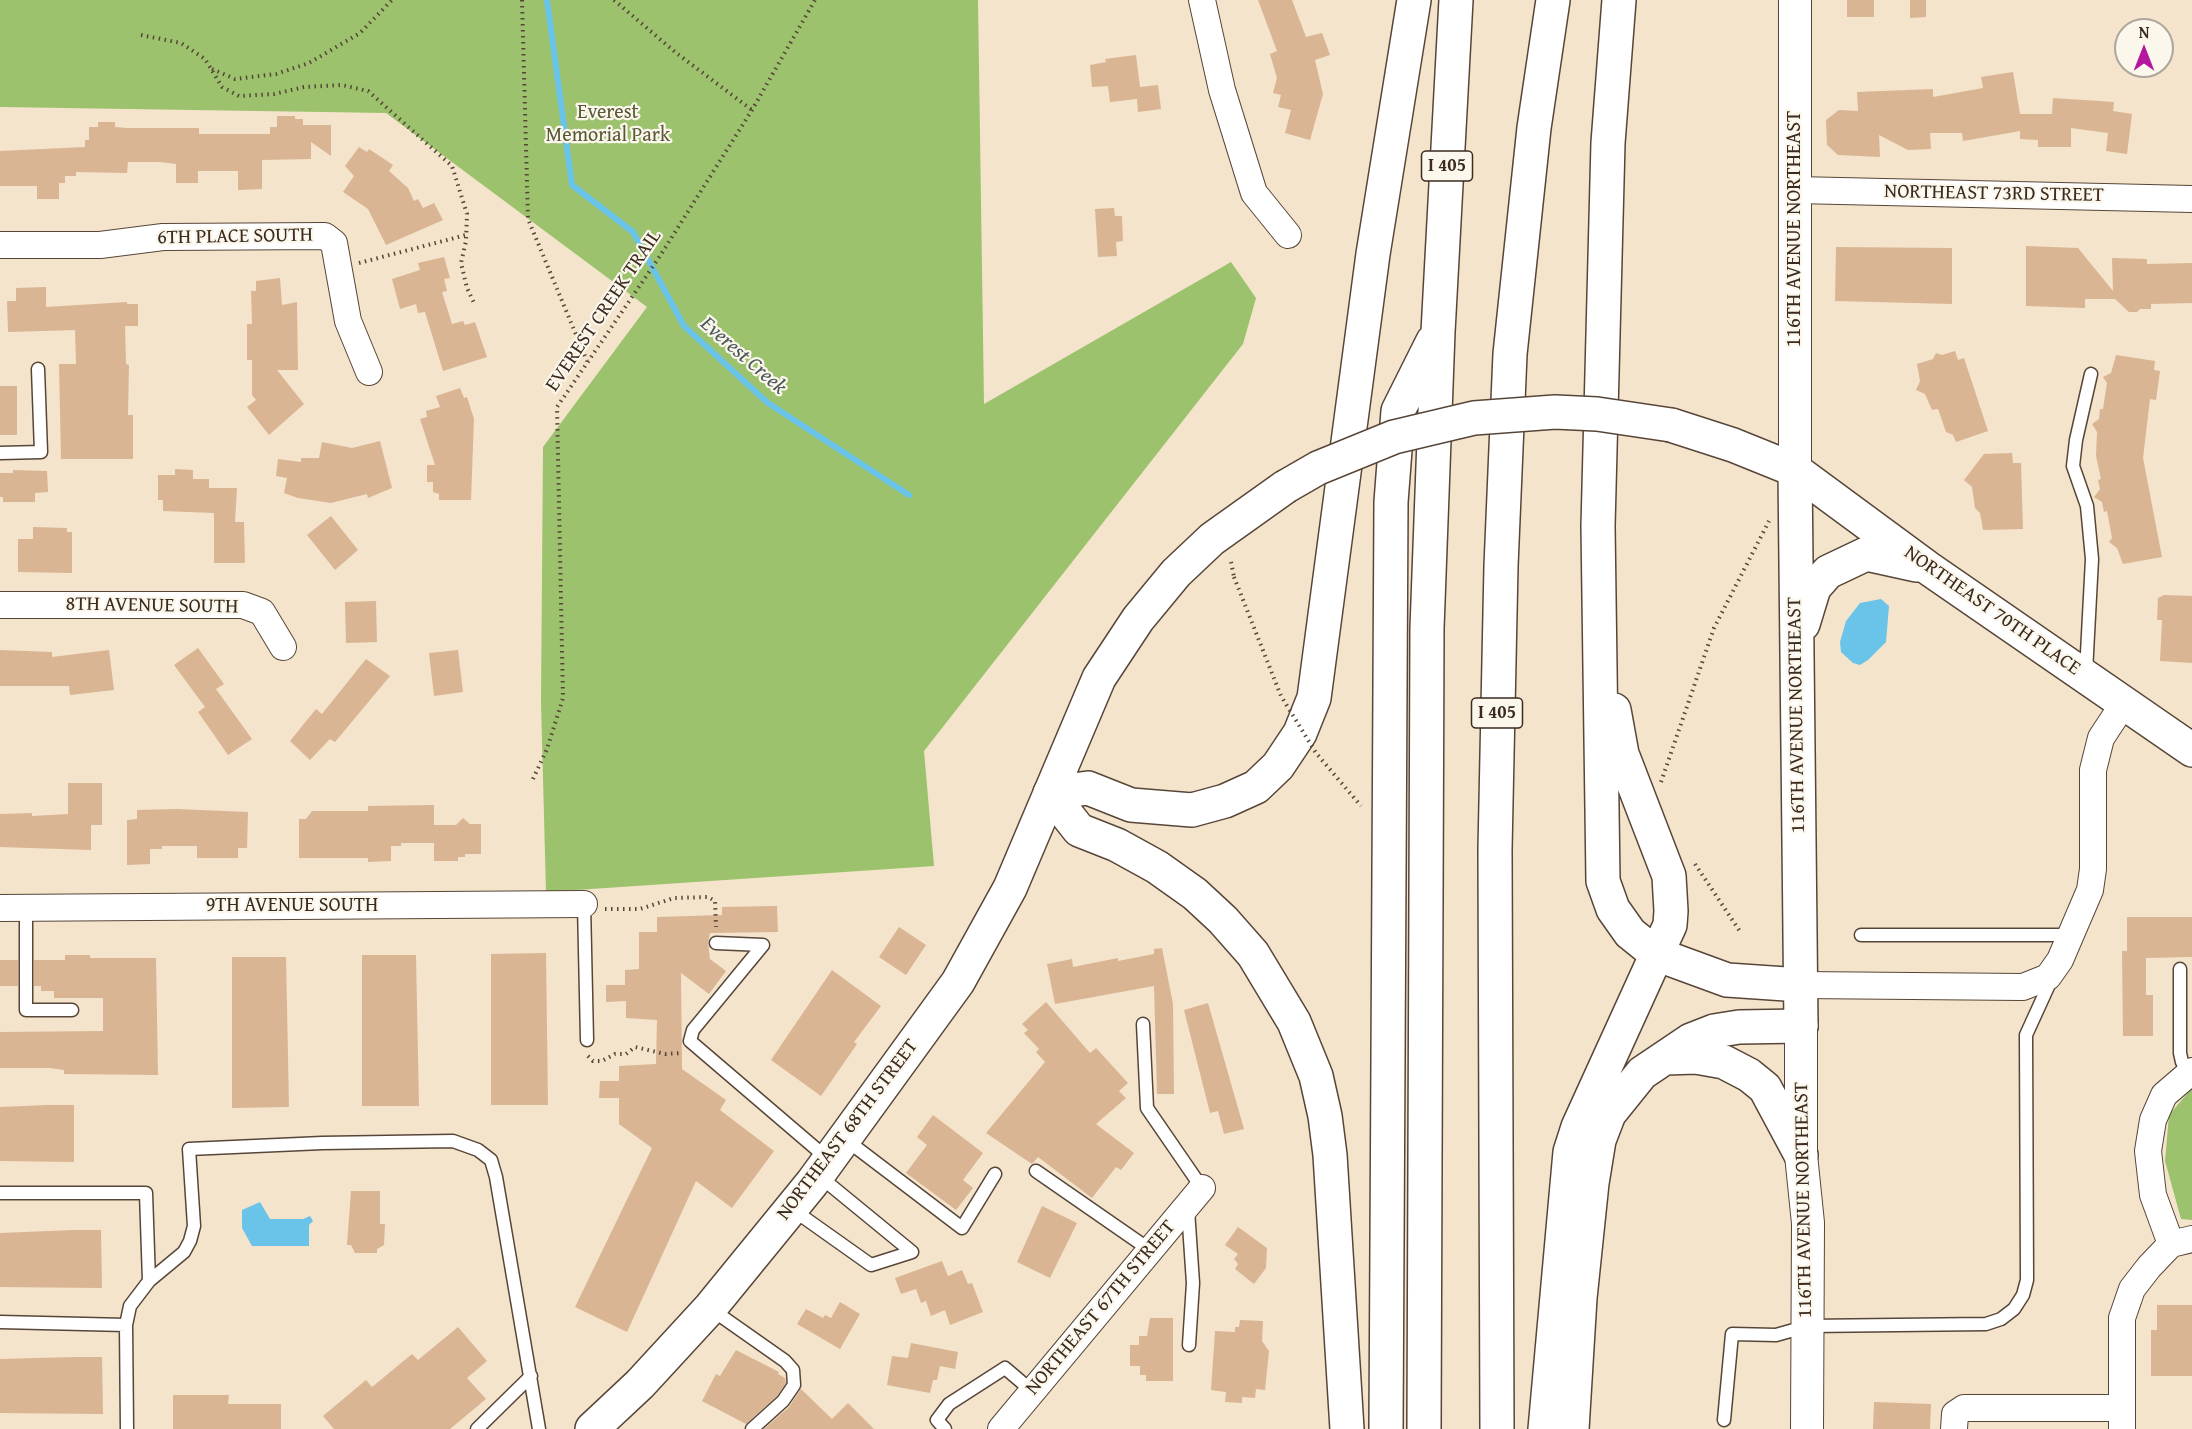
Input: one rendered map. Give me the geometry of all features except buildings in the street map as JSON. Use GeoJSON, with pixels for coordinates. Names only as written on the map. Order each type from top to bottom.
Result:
{"type":"FeatureCollection","features":[{"type":"Feature","properties":{"kind":"main road"},"geometry":{"type":"LineString","coordinates":[[1050,793],[1088,788],[1131,805],[1162,810],[1191,810],[1225,801],[1256,787],[1278,766],[1300,733],[1314,698],[1373,254],[1414,0]]}},
{"type":"Feature","properties":{"kind":"main road","name":"I 405"},"geometry":{"type":"LineString","coordinates":[[1424,1429],[1427,628],[1438,332],[1456,0]]}},
{"type":"Feature","properties":{"kind":"main road","name":"I 405"},"geometry":{"type":"LineString","coordinates":[[1497,1429],[1495,849],[1501,554],[1510,354],[1534,128],[1553,0]]}},
{"type":"Feature","properties":{"kind":"main road"},"geometry":{"type":"LineString","coordinates":[[1620,0],[1608,143],[1598,526],[1603,881],[1613,909],[1630,933],[1656,954],[1727,980],[1801,985]]}},
{"type":"Feature","properties":{"kind":"main road"},"geometry":{"type":"LineString","coordinates":[[1386,1429],[1388,722],[1391,502],[1398,411],[1438,332]]}},
{"type":"Feature","properties":{"kind":"main road","name":"NORTHEAST 70TH PLACE"},"geometry":{"type":"LineString","coordinates":[[1285,487],[1318,468],[1394,437],[1474,418],[1556,412],[1597,414],[1671,425],[1733,445],[1795,470],[1928,568],[2192,750]]}},
{"type":"Feature","properties":{"kind":"main road","name":"116TH AVENUE NORTHEAST"},"geometry":{"type":"LineString","coordinates":[[1795,470],[1801,1026]]}},
{"type":"Feature","properties":{"kind":"main road","name":"NORTHEAST 68TH STREET"},"geometry":{"type":"LineString","coordinates":[[592,1429],[640,1384],[710,1308],[830,1158],[951,992],[973,957],[1010,888],[1099,678],[1138,619],[1176,573],[1206,545],[1285,487]]}},
{"type":"Feature","properties":{"kind":"main road"},"geometry":{"type":"LineString","coordinates":[[1797,640],[1815,588],[1825,573],[1866,554],[1894,558],[1928,568]]}},
{"type":"Feature","properties":{"kind":"main road"},"geometry":{"type":"LineString","coordinates":[[1545,1429],[1570,1152],[1578,1127],[1670,925],[1669,876],[1622,753],[1599,612]]}},
{"type":"Feature","properties":{"kind":"main road"},"geometry":{"type":"LineString","coordinates":[[1050,793],[1079,830],[1117,845],[1157,867],[1216,914],[1253,954],[1294,1022],[1316,1076],[1325,1116],[1347,1429]]}},
{"type":"Feature","properties":{"kind":"main road"},"geometry":{"type":"LineString","coordinates":[[1572,1429],[1580,1298],[1599,1140],[1610,1114],[1642,1073],[1691,1040],[1714,1031],[1739,1027],[1801,1026]]}},
{"type":"Feature","properties":{"kind":"main road"},"geometry":{"type":"LineString","coordinates":[[1665,1058],[1696,1057],[1724,1062],[1749,1075],[1765,1088],[1801,1155]]}},
{"type":"Feature","properties":{"kind":"street"},"geometry":{"type":"LineString","coordinates":[[1202,0],[1222,90],[1254,194],[1288,235]]}},
{"type":"Feature","properties":{"kind":"street","name":"116TH AVENUE NORTHEAST"},"geometry":{"type":"LineString","coordinates":[[1795,470],[1796,0]]}},
{"type":"Feature","properties":{"kind":"street","name":"NORTHEAST 73RD STREET"},"geometry":{"type":"LineString","coordinates":[[1796,190],[2192,199]]}},
{"type":"Feature","properties":{"kind":"street","name":"6TH PLACE SOUTH"},"geometry":{"type":"LineString","coordinates":[[0,245],[100,245],[163,237],[325,236],[334,243],[348,321],[369,372]]}},
{"type":"Feature","properties":{"kind":"street","name":"8TH AVENUE SOUTH"},"geometry":{"type":"LineString","coordinates":[[0,605],[243,605],[262,612],[283,648]]}},
{"type":"Feature","properties":{"kind":"street"},"geometry":{"type":"LineString","coordinates":[[1801,985],[2023,987],[2040,983],[2056,968],[2087,901],[2092,879],[2091,786],[2097,752],[2102,738],[2124,703]]}},
{"type":"Feature","properties":{"kind":"street","name":"9TH AVENUE SOUTH"},"geometry":{"type":"LineString","coordinates":[[0,908],[584,904]]}},
{"type":"Feature","properties":{"kind":"street","name":"116TH AVENUE NORTHEAST"},"geometry":{"type":"LineString","coordinates":[[1801,1026],[1801,1155],[1808,1223],[1807,1429]]}},
{"type":"Feature","properties":{"kind":"street"},"geometry":{"type":"LineString","coordinates":[[1954,1429],[1955,1414],[1964,1408],[2122,1418],[2122,1318],[2132,1289],[2149,1267],[2182,1241],[2153,1195],[2148,1151],[2153,1120],[2164,1095],[2190,1072]]}},
{"type":"Feature","properties":{"kind":"street","name":"NORTHEAST 67TH STREET"},"geometry":{"type":"LineString","coordinates":[[1001,1429],[1195,1197]]}},
{"type":"Feature","properties":{"kind":"lane"},"geometry":{"type":"LineString","coordinates":[[0,453],[41,452],[38,369]]}},
{"type":"Feature","properties":{"kind":"lane"},"geometry":{"type":"LineString","coordinates":[[2086,677],[2092,559],[2087,506],[2073,466],[2076,440],[2083,418],[2091,374]]}},
{"type":"Feature","properties":{"kind":"lane"},"geometry":{"type":"LineString","coordinates":[[584,904],[587,1040]]}},
{"type":"Feature","properties":{"kind":"lane"},"geometry":{"type":"LineString","coordinates":[[26,908],[26,1010],[72,1010]]}},
{"type":"Feature","properties":{"kind":"lane"},"geometry":{"type":"LineString","coordinates":[[1861,935],[2072,935]]}},
{"type":"Feature","properties":{"kind":"lane"},"geometry":{"type":"LineString","coordinates":[[716,943],[763,945],[693,1030],[690,1041],[830,1158],[912,1252],[871,1264],[791,1208]]}},
{"type":"Feature","properties":{"kind":"lane"},"geometry":{"type":"LineString","coordinates":[[1724,1420],[1732,1334],[1776,1335],[1808,1326],[1986,1324],[2001,1319],[2014,1309],[2023,1296],[2027,1280],[2026,1035],[2056,968]]}},
{"type":"Feature","properties":{"kind":"lane"},"geometry":{"type":"LineString","coordinates":[[2180,969],[2180,1053],[2181,1062],[2190,1072]]}},
{"type":"Feature","properties":{"kind":"lane"},"geometry":{"type":"LineString","coordinates":[[1143,1024],[1147,1108],[1195,1197],[1189,1345]]}},
{"type":"Feature","properties":{"kind":"lane"},"geometry":{"type":"LineString","coordinates":[[127,1429],[126,1325],[130,1306],[149,1281],[184,1252],[190,1241],[194,1226],[189,1149],[322,1143],[453,1142],[478,1150],[491,1160],[496,1177],[539,1429]]}},
{"type":"Feature","properties":{"kind":"lane"},"geometry":{"type":"LineString","coordinates":[[830,1158],[962,1228],[994,1174]]}},
{"type":"Feature","properties":{"kind":"lane"},"geometry":{"type":"LineString","coordinates":[[1036,1171],[1150,1250]]}},
{"type":"Feature","properties":{"kind":"lane"},"geometry":{"type":"LineString","coordinates":[[0,1193],[146,1193],[149,1281]]}},
{"type":"Feature","properties":{"kind":"lane"},"geometry":{"type":"LineString","coordinates":[[710,1308],[785,1361],[793,1370],[794,1385],[783,1401],[752,1429]]}},
{"type":"Feature","properties":{"kind":"lane"},"geometry":{"type":"LineString","coordinates":[[0,1322],[126,1325]]}},
{"type":"Feature","properties":{"kind":"lane"},"geometry":{"type":"LineString","coordinates":[[945,1429],[937,1420],[949,1404],[1005,1368],[1032,1391]]}},
{"type":"Feature","properties":{"kind":"lane"},"geometry":{"type":"LineString","coordinates":[[477,1429],[531,1376]]}},
{"type":"Feature","properties":{"kind":"path"},"geometry":{"type":"LineString","coordinates":[[210,68],[235,79],[276,74],[309,63],[360,33],[392,0]]}},
{"type":"Feature","properties":{"kind":"path"},"geometry":{"type":"LineString","coordinates":[[522,0],[528,219],[587,362]]}},
{"type":"Feature","properties":{"kind":"path"},"geometry":{"type":"LineString","coordinates":[[614,0],[675,52],[752,110]]}},
{"type":"Feature","properties":{"kind":"path","name":"EVEREST CREEK TRAIL"},"geometry":{"type":"LineString","coordinates":[[533,779],[547,749],[563,698],[556,407],[660,256],[752,110],[814,0]]}},
{"type":"Feature","properties":{"kind":"path"},"geometry":{"type":"LineString","coordinates":[[141,35],[181,43],[205,59],[222,87],[239,96],[274,94],[314,86],[342,85],[369,91],[452,166],[467,214],[466,235],[460,263],[467,288],[475,305]]}},
{"type":"Feature","properties":{"kind":"path"},"geometry":{"type":"LineString","coordinates":[[340,268],[466,235]]}},
{"type":"Feature","properties":{"kind":"path"},"geometry":{"type":"LineString","coordinates":[[1660,784],[1714,628],[1771,516]]}},
{"type":"Feature","properties":{"kind":"path"},"geometry":{"type":"LineString","coordinates":[[1232,562],[1234,577],[1281,696],[1316,753],[1361,806]]}},
{"type":"Feature","properties":{"kind":"path"},"geometry":{"type":"LineString","coordinates":[[1690,857],[1741,933]]}},
{"type":"Feature","properties":{"kind":"path"},"geometry":{"type":"LineString","coordinates":[[584,904],[597,910],[640,909],[674,898],[708,897],[715,901],[716,943]]}},
{"type":"Feature","properties":{"kind":"path"},"geometry":{"type":"LineString","coordinates":[[587,1040],[588,1058],[593,1061],[602,1061],[615,1053],[626,1054],[635,1047],[665,1054],[702,1051]]}},
{"type":"Feature","properties":{"kind":"green space","name":"Everest Memorial Park"},"geometry":{"type":"Polygon","coordinates":[[[0,0],[978,0],[984,404],[1231,262],[1256,298],[1243,344],[924,751],[934,866],[546,892],[541,702],[543,447],[647,307],[386,113],[0,107],[0,0]]]}},
{"type":"Feature","properties":{"kind":"green space"},"geometry":{"type":"Polygon","coordinates":[[[2192,1088],[2192,1220],[2181,1219],[2165,1161],[2169,1115],[2192,1088]]]}},
{"type":"Feature","properties":{"kind":"water"},"geometry":{"type":"Polygon","coordinates":[[[1881,599],[1889,606],[1886,642],[1868,660],[1860,665],[1853,663],[1841,652],[1840,642],[1846,621],[1860,603],[1881,599]]]}},
{"type":"Feature","properties":{"kind":"water"},"geometry":{"type":"Polygon","coordinates":[[[260,1202],[270,1219],[303,1219],[310,1216],[313,1221],[309,1225],[309,1246],[252,1246],[242,1228],[242,1210],[260,1202]]]}},
{"type":"Feature","properties":{"kind":"waterway","name":"Everest Creek"},"geometry":{"type":"LineString","coordinates":[[547,0],[572,185],[633,232],[684,326],[768,403],[909,495]]}}]}
